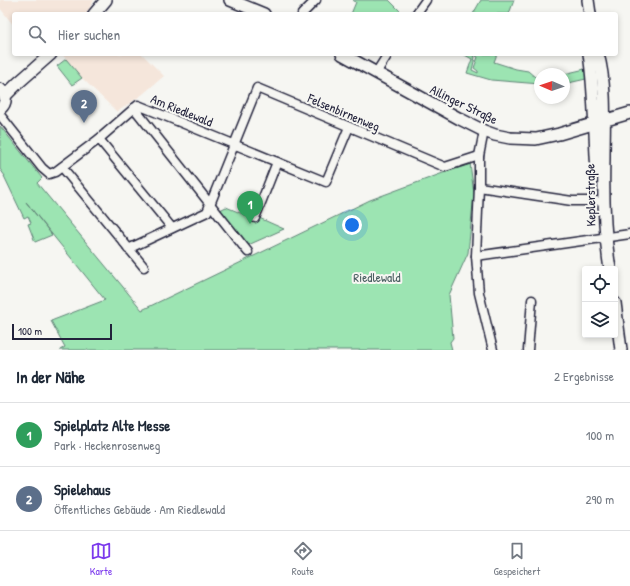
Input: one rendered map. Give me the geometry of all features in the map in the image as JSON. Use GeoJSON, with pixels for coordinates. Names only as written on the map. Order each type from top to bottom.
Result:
{"type":"FeatureCollection","features":[{"type":"Feature","properties":{"kind":"street"},"geometry":{"type":"LineString","coordinates":[[96,12],[106,0]]}},
{"type":"Feature","properties":{"kind":"street"},"geometry":{"type":"LineString","coordinates":[[230,0],[259,12]]}},
{"type":"Feature","properties":{"kind":"street"},"geometry":{"type":"LineString","coordinates":[[304,12],[316,0]]}},
{"type":"Feature","properties":{"kind":"street"},"geometry":{"type":"LineString","coordinates":[[417,12],[426,0]]}},
{"type":"Feature","properties":{"kind":"street"},"geometry":{"type":"LineString","coordinates":[[581,0],[583,12]]}},
{"type":"Feature","properties":{"kind":"street"},"geometry":{"type":"LineString","coordinates":[[588,0],[590,12]]}},
{"type":"Feature","properties":{"kind":"street"},"geometry":{"type":"LineString","coordinates":[[1,101],[18,83],[49,56]]}},
{"type":"Feature","properties":{"kind":"street","name":"Ailinger Straße"},"geometry":{"type":"LineString","coordinates":[[346,56],[484,131],[510,138],[536,139],[559,134],[630,113]]}},
{"type":"Feature","properties":{"kind":"street"},"geometry":{"type":"LineString","coordinates":[[376,73],[387,56]]}},
{"type":"Feature","properties":{"kind":"street"},"geometry":{"type":"LineString","coordinates":[[589,56],[595,110],[600,122]]}},
{"type":"Feature","properties":{"kind":"street"},"geometry":{"type":"LineString","coordinates":[[598,56],[603,84],[600,122]]}},
{"type":"Feature","properties":{"kind":"street","name":"Felsenbirnenweg"},"geometry":{"type":"LineString","coordinates":[[235,144],[257,88],[445,166],[479,156]]}},
{"type":"Feature","properties":{"kind":"street","name":"Am Riedlewald"},"geometry":{"type":"LineString","coordinates":[[1,101],[9,125],[42,168],[49,174],[62,167],[138,105],[326,182],[348,126]]}},
{"type":"Feature","properties":{"kind":"street"},"geometry":{"type":"LineString","coordinates":[[134,108],[248,252]]}},
{"type":"Feature","properties":{"kind":"street","name":"Keplerstraße"},"geometry":{"type":"LineString","coordinates":[[600,122],[596,201],[602,237],[609,266]]}},
{"type":"Feature","properties":{"kind":"street","name":"Keplerstraße"},"geometry":{"type":"LineString","coordinates":[[600,122],[603,199],[603,266]]}},
{"type":"Feature","properties":{"kind":"street"},"geometry":{"type":"LineString","coordinates":[[484,131],[479,156],[480,187],[476,256],[479,293],[493,350]]}},
{"type":"Feature","properties":{"kind":"street"},"geometry":{"type":"LineString","coordinates":[[98,139],[172,228]]}},
{"type":"Feature","properties":{"kind":"street"},"geometry":{"type":"LineString","coordinates":[[128,249],[207,212],[235,144]]}},
{"type":"Feature","properties":{"kind":"street"},"geometry":{"type":"LineString","coordinates":[[255,218],[277,162]]}},
{"type":"Feature","properties":{"kind":"street"},"geometry":{"type":"LineString","coordinates":[[62,167],[144,268]]}},
{"type":"Feature","properties":{"kind":"street"},"geometry":{"type":"LineString","coordinates":[[480,187],[572,201],[596,201]]}},
{"type":"Feature","properties":{"kind":"street"},"geometry":{"type":"LineString","coordinates":[[476,256],[630,234]]}},
{"type":"Feature","properties":{"kind":"street"},"geometry":{"type":"LineString","coordinates":[[528,350],[532,300]]}},
{"type":"Feature","properties":{"kind":"street"},"geometry":{"type":"LineString","coordinates":[[618,323],[622,350]]}},
{"type":"Feature","properties":{"kind":"street"},"geometry":{"type":"LineString","coordinates":[[612,338],[614,350]]}},
{"type":"Feature","properties":{"kind":"shaded area"},"geometry":{"type":"Polygon","coordinates":[[[0,0],[94,0],[87,12],[12,12],[12,23],[0,8],[0,0]]]}},
{"type":"Feature","properties":{"kind":"shaded area"},"geometry":{"type":"Polygon","coordinates":[[[64,56],[144,56],[164,76],[143,94],[117,112],[82,78],[64,56]]]}},
{"type":"Feature","properties":{"kind":"green space"},"geometry":{"type":"Polygon","coordinates":[[[389,0],[401,12],[352,12],[356,2],[353,1],[389,0]]]}},
{"type":"Feature","properties":{"kind":"green space"},"geometry":{"type":"Polygon","coordinates":[[[481,0],[514,0],[510,12],[474,12],[481,0]]]}},
{"type":"Feature","properties":{"kind":"green space"},"geometry":{"type":"Polygon","coordinates":[[[467,56],[475,57],[472,70],[478,73],[478,71],[474,68],[478,57],[476,56],[496,56],[494,62],[528,71],[534,76],[534,84],[491,80],[467,73],[472,59],[467,56]]]}},
{"type":"Feature","properties":{"kind":"green space"},"geometry":{"type":"Polygon","coordinates":[[[66,59],[82,78],[72,85],[57,66],[66,59]]]}},
{"type":"Feature","properties":{"kind":"green space"},"geometry":{"type":"Polygon","coordinates":[[[585,69],[586,79],[570,83],[570,73],[585,69]]]}},
{"type":"Feature","properties":{"kind":"green space","name":"Riedlewald"},"geometry":{"type":"Polygon","coordinates":[[[0,126],[42,178],[37,183],[142,310],[370,200],[470,163],[474,194],[468,253],[449,295],[453,338],[450,342],[452,350],[60,350],[65,347],[51,321],[105,300],[26,202],[52,235],[35,242],[28,224],[31,223],[28,216],[24,218],[5,176],[0,169],[0,126]]]}},
{"type":"Feature","properties":{"kind":"green space"},"geometry":{"type":"Polygon","coordinates":[[[226,207],[255,219],[257,217],[284,229],[246,246],[218,211],[226,207]]]}},
{"type":"Feature","properties":{"kind":"place","name":"Spielehaus"},"geometry":{"type":"Point","coordinates":[84,123]}},
{"type":"Feature","properties":{"kind":"place","name":"Spielplatz Alte Messe"},"geometry":{"type":"Point","coordinates":[250,224]}}]}
